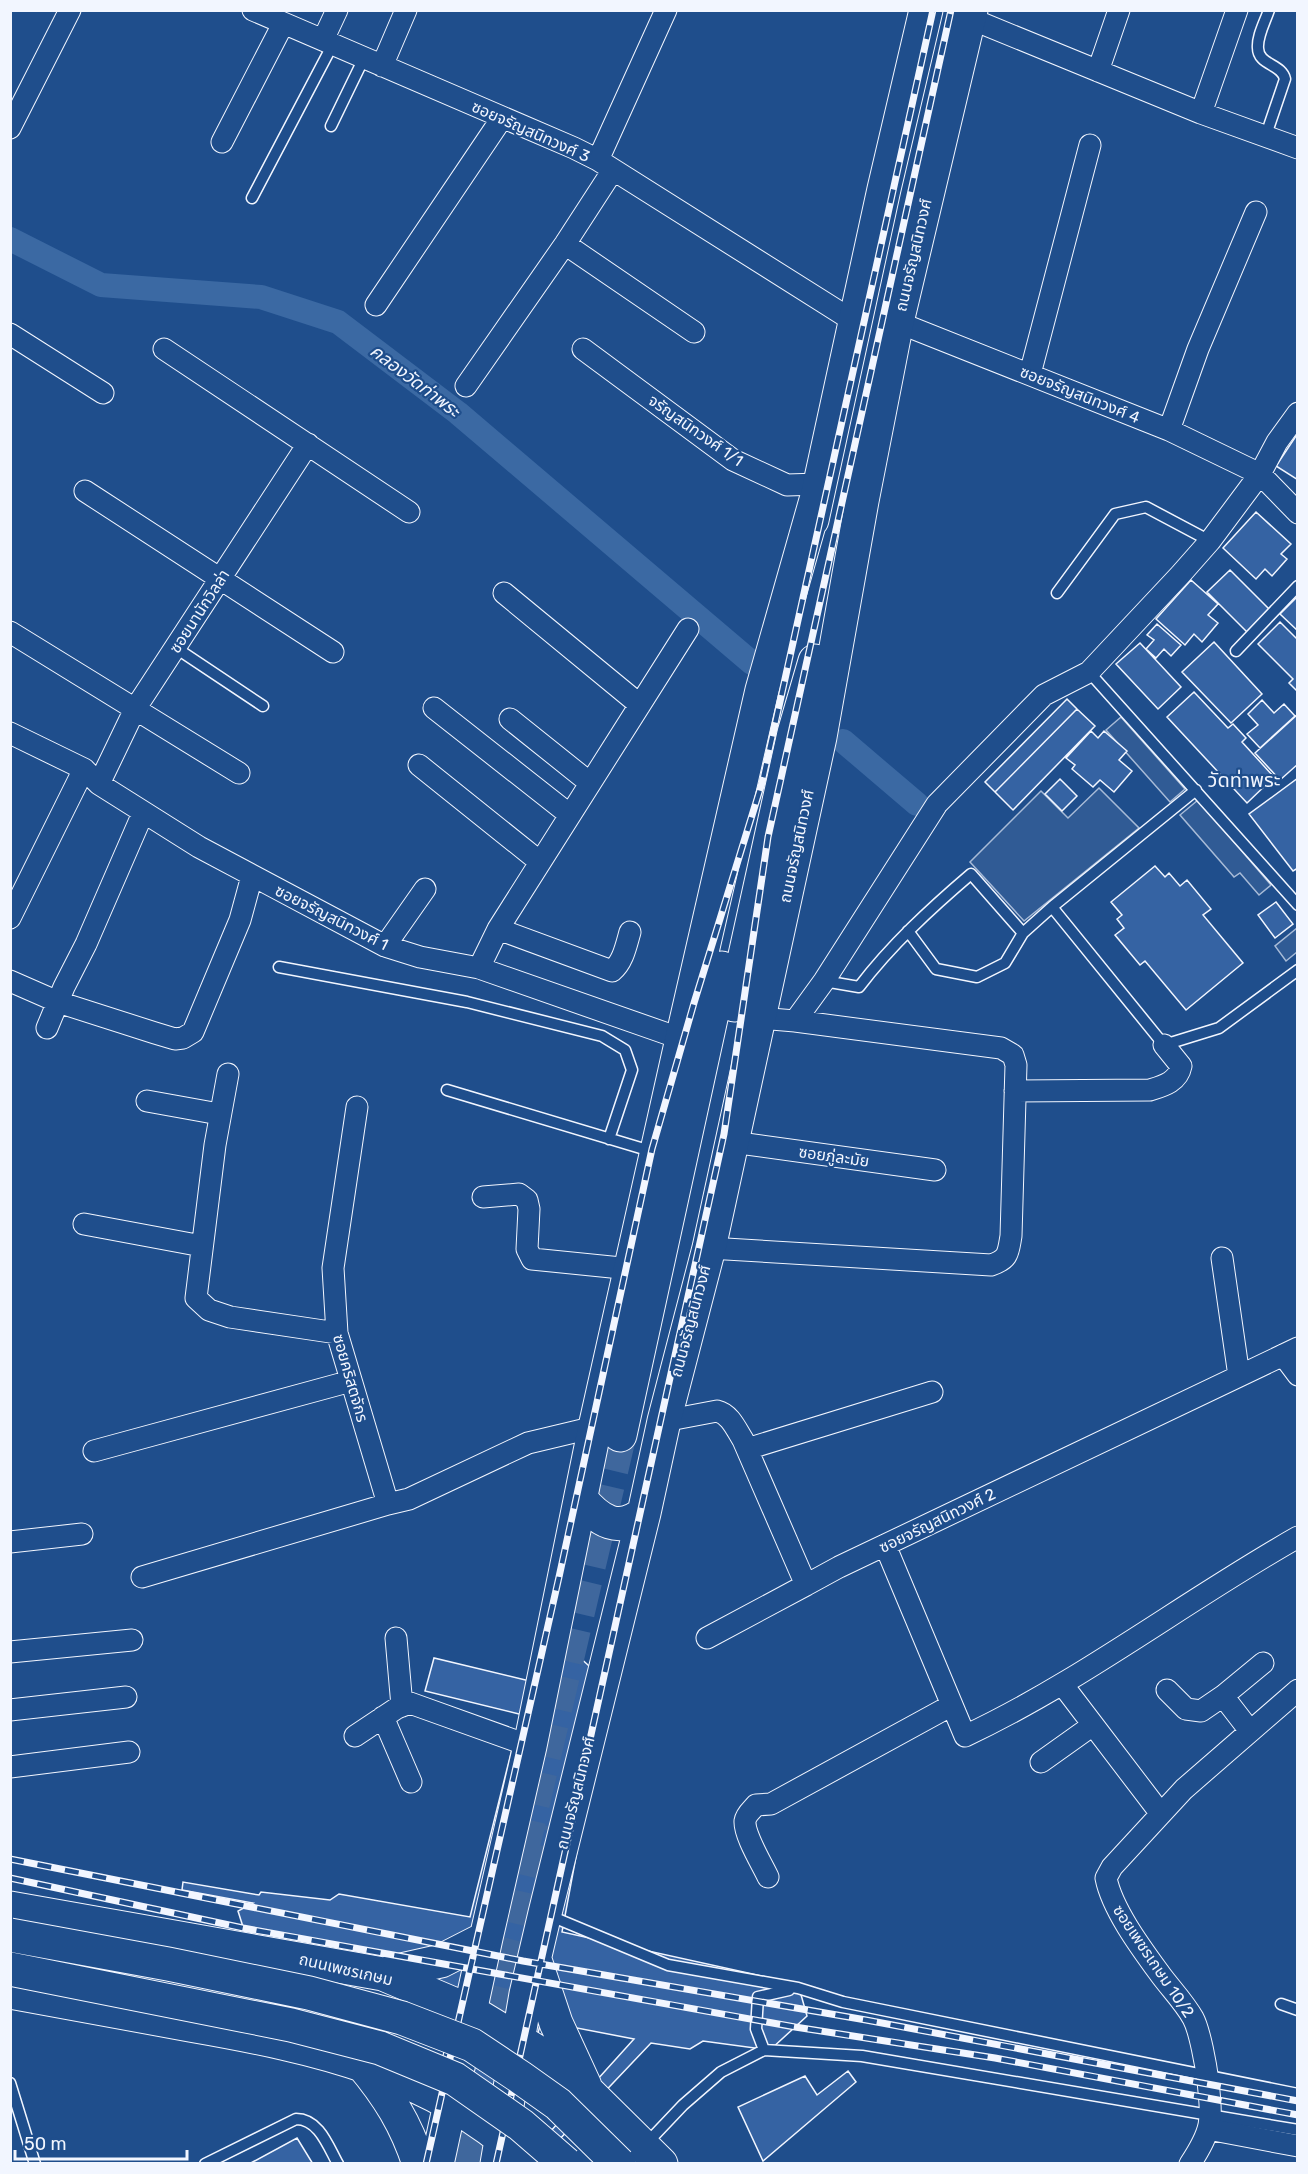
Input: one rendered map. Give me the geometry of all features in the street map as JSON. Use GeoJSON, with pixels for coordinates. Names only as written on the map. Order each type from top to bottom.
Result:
{"type":"FeatureCollection","features":[{"type":"Feature","properties":{"kind":"main road","name":"ถนนจรัญสนิทวงศ์"},"geometry":{"type":"LineString","coordinates":[[617,1436],[774,729],[817,492],[927,10]]}},
{"type":"Feature","properties":{"kind":"main road","name":"ถนนจรัญสนิทวงศ์"},"geometry":{"type":"LineString","coordinates":[[499,2150],[518,2039],[545,1913],[644,1513],[664,1421],[709,1248],[820,737],[897,322],[970,14]]}},
{"type":"Feature","properties":{"kind":"main road","name":"ถนนจรัญสนิทวงศ์"},"geometry":{"type":"LineString","coordinates":[[617,1436],[631,1269],[762,690],[817,492]]}},
{"type":"Feature","properties":{"kind":"main road","name":"ถนนจรัญสนิทวงศ์"},"geometry":{"type":"LineString","coordinates":[[437,2163],[530,1746],[581,1499],[617,1436],[794,733],[862,501]]}},
{"type":"Feature","properties":{"kind":"main road"},"geometry":{"type":"LineString","coordinates":[[581,1499],[598,1517],[614,1524],[626,1524],[644,1513]]}},
{"type":"Feature","properties":{"kind":"main road","name":"ถนนเพชรเกษม"},"geometry":{"type":"LineString","coordinates":[[10,1908],[383,1974],[470,2011],[546,2057],[587,2091],[641,2158]]}},
{"type":"Feature","properties":{"kind":"main road","name":"ถนนเพชรเกษม"},"geometry":{"type":"LineString","coordinates":[[10,1935],[274,1986],[402,2018],[472,2045],[641,2158]]}},
{"type":"Feature","properties":{"kind":"main road"},"geometry":{"type":"LineString","coordinates":[[383,1974],[441,1961],[486,1938]]}},
{"type":"Feature","properties":{"kind":"main road"},"geometry":{"type":"LineString","coordinates":[[535,1960],[556,2023],[587,2091]]}},
{"type":"Feature","properties":{"kind":"main road"},"geometry":{"type":"LineString","coordinates":[[13,1989],[279,2040],[361,2063],[419,2086],[452,2103],[499,2150],[531,2163]]}},
{"type":"Feature","properties":{"kind":"main road"},"geometry":{"type":"LineString","coordinates":[[13,1989],[291,2025],[380,2048],[455,2079],[521,2125],[566,2163]]}},
{"type":"Feature","properties":{"kind":"main road"},"geometry":{"type":"LineString","coordinates":[[361,2063],[385,2091],[410,2136],[419,2163]]}},
{"type":"Feature","properties":{"kind":"street"},"geometry":{"type":"LineString","coordinates":[[10,128],[70,10]]}},
{"type":"Feature","properties":{"kind":"street","name":"ซอยจรัญสนิทวงศ์ 3"},"geometry":{"type":"LineString","coordinates":[[253,10],[574,148],[605,165],[855,322]]}},
{"type":"Feature","properties":{"kind":"street"},"geometry":{"type":"LineString","coordinates":[[328,42],[337,10]]}},
{"type":"Feature","properties":{"kind":"street"},"geometry":{"type":"LineString","coordinates":[[373,62],[406,10]]}},
{"type":"Feature","properties":{"kind":"street"},"geometry":{"type":"LineString","coordinates":[[466,386],[565,244],[605,165],[666,10]]}},
{"type":"Feature","properties":{"kind":"street"},"geometry":{"type":"LineString","coordinates":[[1098,71],[1119,10]]}},
{"type":"Feature","properties":{"kind":"street"},"geometry":{"type":"LineString","coordinates":[[1201,113],[1237,10]]}},
{"type":"Feature","properties":{"kind":"street"},"geometry":{"type":"LineString","coordinates":[[970,14],[1098,71],[1201,113],[1298,148]]}},
{"type":"Feature","properties":{"kind":"street"},"geometry":{"type":"LineString","coordinates":[[222,141],[283,24]]}},
{"type":"Feature","properties":{"kind":"street"},"geometry":{"type":"LineString","coordinates":[[376,305],[502,118]]}},
{"type":"Feature","properties":{"kind":"street"},"geometry":{"type":"LineString","coordinates":[[1030,374],[1090,146]]}},
{"type":"Feature","properties":{"kind":"street"},"geometry":{"type":"LineString","coordinates":[[1169,430],[1198,350],[1256,212]]}},
{"type":"Feature","properties":{"kind":"street"},"geometry":{"type":"LineString","coordinates":[[565,244],[694,332]]}},
{"type":"Feature","properties":{"kind":"street","name":"ซอยจรัญสนิทวงศ์ 4"},"geometry":{"type":"LineString","coordinates":[[897,322],[1169,430],[1260,474],[1298,513]]}},
{"type":"Feature","properties":{"kind":"street"},"geometry":{"type":"LineString","coordinates":[[11,336],[103,393]]}},
{"type":"Feature","properties":{"kind":"street"},"geometry":{"type":"LineString","coordinates":[[164,349],[409,512]]}},
{"type":"Feature","properties":{"kind":"street","name":"จรัญสนิทวงศ์ 1/1"},"geometry":{"type":"LineString","coordinates":[[583,349],[733,460],[787,485],[817,492]]}},
{"type":"Feature","properties":{"kind":"street"},"geometry":{"type":"LineString","coordinates":[[795,1021],[824,981],[937,804],[1044,695],[1089,672],[1210,542],[1260,474],[1277,442],[1298,413]]}},
{"type":"Feature","properties":{"kind":"street","name":"ซอยนานักวิลล่า"},"geometry":{"type":"LineString","coordinates":[[11,917],[92,776],[308,444]]}},
{"type":"Feature","properties":{"kind":"street"},"geometry":{"type":"LineString","coordinates":[[85,490],[333,652]]}},
{"type":"Feature","properties":{"kind":"street"},"geometry":{"type":"LineString","coordinates":[[504,593],[640,705]]}},
{"type":"Feature","properties":{"kind":"street"},"geometry":{"type":"LineString","coordinates":[[479,968],[498,928],[688,629]]}},
{"type":"Feature","properties":{"kind":"street"},"geometry":{"type":"LineString","coordinates":[[10,632],[238,773]]}},
{"type":"Feature","properties":{"kind":"street"},"geometry":{"type":"LineString","coordinates":[[434,708],[570,815]]}},
{"type":"Feature","properties":{"kind":"street"},"geometry":{"type":"LineString","coordinates":[[510,719],[590,783]]}},
{"type":"Feature","properties":{"kind":"street","name":"ซอยจรัญสนิทวงศ์ 1"},"geometry":{"type":"LineString","coordinates":[[10,733],[92,776],[142,813],[199,847],[385,946],[420,957],[479,968],[682,1040]]}},
{"type":"Feature","properties":{"kind":"street"},"geometry":{"type":"LineString","coordinates":[[420,765],[540,862]]}},
{"type":"Feature","properties":{"kind":"street"},"geometry":{"type":"LineString","coordinates":[[47,1028],[142,813]]}},
{"type":"Feature","properties":{"kind":"street"},"geometry":{"type":"LineString","coordinates":[[10,981],[58,1002],[176,1039],[189,1036],[193,1032],[240,920],[252,876]]}},
{"type":"Feature","properties":{"kind":"street"},"geometry":{"type":"LineString","coordinates":[[385,946],[425,889]]}},
{"type":"Feature","properties":{"kind":"street"},"geometry":{"type":"LineString","coordinates":[[498,928],[612,971],[618,966],[630,932]]}},
{"type":"Feature","properties":{"kind":"street"},"geometry":{"type":"LineString","coordinates":[[709,1248],[991,1265],[1002,1261],[1008,1253],[1011,1236],[1016,1091],[1016,1065],[1013,1055],[1001,1048],[759,1018]]}},
{"type":"Feature","properties":{"kind":"street"},"geometry":{"type":"LineString","coordinates":[[1016,1091],[1114,1091],[1150,1090],[1161,1087],[1175,1078],[1181,1066],[1164,1045]]}},
{"type":"Feature","properties":{"kind":"street"},"geometry":{"type":"LineString","coordinates":[[228,1074],[219,1114],[196,1298],[209,1310],[230,1317],[337,1333]]}},
{"type":"Feature","properties":{"kind":"street"},"geometry":{"type":"LineString","coordinates":[[147,1101],[219,1114]]}},
{"type":"Feature","properties":{"kind":"street","name":"ซอยคริสตจักร"},"geometry":{"type":"LineString","coordinates":[[357,1107],[333,1268],[337,1333],[388,1504]]}},
{"type":"Feature","properties":{"kind":"street","name":"ซอยภู่ละมัย"},"geometry":{"type":"LineString","coordinates":[[732,1142],[935,1170]]}},
{"type":"Feature","properties":{"kind":"street"},"geometry":{"type":"LineString","coordinates":[[483,1197],[519,1194],[526,1200],[529,1209],[527,1249],[532,1259],[631,1269]]}},
{"type":"Feature","properties":{"kind":"street"},"geometry":{"type":"LineString","coordinates":[[84,1224],[202,1246]]}},
{"type":"Feature","properties":{"kind":"street"},"geometry":{"type":"LineString","coordinates":[[1222,1258],[1239,1376]]}},
{"type":"Feature","properties":{"kind":"street"},"geometry":{"type":"LineString","coordinates":[[1290,1352],[1298,1375]]}},
{"type":"Feature","properties":{"kind":"street","name":"ซอยจรัญสนิทวงศ์ 2"},"geometry":{"type":"LineString","coordinates":[[707,1638],[885,1545],[1290,1352]]}},
{"type":"Feature","properties":{"kind":"street"},"geometry":{"type":"LineString","coordinates":[[94,1451],[351,1381]]}},
{"type":"Feature","properties":{"kind":"street"},"geometry":{"type":"LineString","coordinates":[[747,1449],[932,1392]]}},
{"type":"Feature","properties":{"kind":"street"},"geometry":{"type":"LineString","coordinates":[[664,1421],[717,1411],[723,1413],[743,1440],[806,1585]]}},
{"type":"Feature","properties":{"kind":"street"},"geometry":{"type":"LineString","coordinates":[[142,1577],[388,1504],[409,1500],[528,1443],[617,1436]]}},
{"type":"Feature","properties":{"kind":"street"},"geometry":{"type":"LineString","coordinates":[[10,1542],[82,1534]]}},
{"type":"Feature","properties":{"kind":"street"},"geometry":{"type":"LineString","coordinates":[[885,1545],[965,1736],[1062,1684],[1238,1571],[1298,1537]]}},
{"type":"Feature","properties":{"kind":"street"},"geometry":{"type":"LineString","coordinates":[[396,1638],[402,1706]]}},
{"type":"Feature","properties":{"kind":"street"},"geometry":{"type":"LineString","coordinates":[[10,1652],[132,1640]]}},
{"type":"Feature","properties":{"kind":"street"},"geometry":{"type":"LineString","coordinates":[[1167,1690],[1181,1706],[1191,1711],[1201,1711],[1263,1663]]}},
{"type":"Feature","properties":{"kind":"street"},"geometry":{"type":"LineString","coordinates":[[1062,1684],[1161,1814]]}},
{"type":"Feature","properties":{"kind":"street","name":"ซอยเพชรเกษม 10/2"},"geometry":{"type":"LineString","coordinates":[[1210,2123],[1207,2076],[1195,2021],[1160,1974],[1114,1904],[1106,1878],[1112,1867],[1184,1788],[1298,1690]]}},
{"type":"Feature","properties":{"kind":"street"},"geometry":{"type":"LineString","coordinates":[[1222,1696],[1250,1731]]}},
{"type":"Feature","properties":{"kind":"street"},"geometry":{"type":"LineString","coordinates":[[10,1710],[126,1697]]}},
{"type":"Feature","properties":{"kind":"street"},"geometry":{"type":"LineString","coordinates":[[355,1736],[383,1717],[410,1703],[530,1746]]}},
{"type":"Feature","properties":{"kind":"street"},"geometry":{"type":"LineString","coordinates":[[768,1877],[749,1837],[745,1822],[748,1813],[756,1805],[771,1804],[952,1705]]}},
{"type":"Feature","properties":{"kind":"street"},"geometry":{"type":"LineString","coordinates":[[383,1717],[411,1782]]}},
{"type":"Feature","properties":{"kind":"street"},"geometry":{"type":"LineString","coordinates":[[1041,1762],[1093,1725]]}},
{"type":"Feature","properties":{"kind":"street"},"geometry":{"type":"LineString","coordinates":[[10,1767],[129,1752]]}},
{"type":"Feature","properties":{"kind":"street"},"geometry":{"type":"LineString","coordinates":[[1190,2163],[1204,2142],[1210,2123],[1298,2146]]}},
{"type":"Feature","properties":{"kind":"lane"},"geometry":{"type":"LineString","coordinates":[[1266,135],[1285,79],[1282,70],[1263,59],[1258,52],[1259,38],[1269,10]]}},
{"type":"Feature","properties":{"kind":"lane"},"geometry":{"type":"LineString","coordinates":[[252,198],[328,42]]}},
{"type":"Feature","properties":{"kind":"lane"},"geometry":{"type":"LineString","coordinates":[[331,126],[373,62]]}},
{"type":"Feature","properties":{"kind":"lane"},"geometry":{"type":"LineString","coordinates":[[1057,593],[1115,514],[1146,507],[1210,542]]}},
{"type":"Feature","properties":{"kind":"lane"},"geometry":{"type":"LineString","coordinates":[[1236,651],[1298,586]]}},
{"type":"Feature","properties":{"kind":"lane"},"geometry":{"type":"LineString","coordinates":[[176,648],[263,706]]}},
{"type":"Feature","properties":{"kind":"lane"},"geometry":{"type":"LineString","coordinates":[[1089,672],[1298,905]]}},
{"type":"Feature","properties":{"kind":"lane"},"geometry":{"type":"LineString","coordinates":[[908,931],[936,969],[977,977],[1005,963],[1023,933],[1196,790]]}},
{"type":"Feature","properties":{"kind":"lane"},"geometry":{"type":"LineString","coordinates":[[824,981],[859,987],[882,957],[970,874],[1023,933]]}},
{"type":"Feature","properties":{"kind":"lane"},"geometry":{"type":"LineString","coordinates":[[1052,907],[1164,1045],[1219,1028],[1298,970]]}},
{"type":"Feature","properties":{"kind":"lane"},"geometry":{"type":"LineString","coordinates":[[279,968],[467,1002],[602,1036],[625,1050],[632,1070],[609,1139]]}},
{"type":"Feature","properties":{"kind":"lane"},"geometry":{"type":"LineString","coordinates":[[447,1090],[657,1153]]}},
{"type":"Feature","properties":{"kind":"lane"},"geometry":{"type":"LineString","coordinates":[[545,1913],[668,1965],[798,1988],[843,2002],[1298,2094]]}},
{"type":"Feature","properties":{"kind":"lane"},"geometry":{"type":"LineString","coordinates":[[764,2050],[756,2029],[758,1997],[798,1988]]}},
{"type":"Feature","properties":{"kind":"lane"},"geometry":{"type":"LineString","coordinates":[[1281,2004],[1298,2010]]}},
{"type":"Feature","properties":{"kind":"lane"},"geometry":{"type":"LineString","coordinates":[[641,2158],[683,2105],[721,2072],[764,2050],[862,2056],[1210,2123],[1298,2130]]}},
{"type":"Feature","properties":{"kind":"lane"},"geometry":{"type":"LineString","coordinates":[[11,2085],[35,2163]]}},
{"type":"Feature","properties":{"kind":"lane"},"geometry":{"type":"LineString","coordinates":[[205,2163],[296,2119],[313,2124],[325,2139],[338,2163]]}},
{"type":"Feature","properties":{"kind":"shaded area"},"geometry":{"type":"Polygon","coordinates":[[[1121,717],[1185,789],[1170,802],[1106,730],[1121,717]]]}},
{"type":"Feature","properties":{"kind":"shaded area"},"geometry":{"type":"Polygon","coordinates":[[[1099,788],[1139,828],[1024,921],[970,862],[1041,791],[1068,818],[1099,788]]]}},
{"type":"Feature","properties":{"kind":"shaded area"},"geometry":{"type":"Polygon","coordinates":[[[1198,800],[1271,885],[1259,895],[1240,873],[1234,877],[1180,815],[1198,800]]]}},
{"type":"Feature","properties":{"kind":"shaded area"},"geometry":{"type":"Polygon","coordinates":[[[1297,928],[1297,952],[1286,961],[1275,946],[1297,928]]]}},
{"type":"Feature","properties":{"kind":"building"},"geometry":{"type":"Polygon","coordinates":[[[1298,433],[1298,480],[1276,466],[1298,433]]]}},
{"type":"Feature","properties":{"kind":"building"},"geometry":{"type":"Polygon","coordinates":[[[1256,512],[1291,544],[1281,554],[1287,559],[1272,576],[1265,569],[1256,579],[1223,548],[1256,512]]]}},
{"type":"Feature","properties":{"kind":"building"},"geometry":{"type":"Polygon","coordinates":[[[1230,570],[1269,609],[1247,632],[1207,592],[1230,570]]]}},
{"type":"Feature","properties":{"kind":"building"},"geometry":{"type":"Polygon","coordinates":[[[1191,580],[1218,604],[1208,615],[1218,623],[1202,642],[1194,634],[1185,645],[1156,619],[1191,580]]]}},
{"type":"Feature","properties":{"kind":"building"},"geometry":{"type":"Polygon","coordinates":[[[1298,596],[1298,631],[1280,614],[1298,596]]]}},
{"type":"Feature","properties":{"kind":"building"},"geometry":{"type":"Polygon","coordinates":[[[1280,622],[1298,640],[1298,692],[1289,683],[1293,679],[1258,644],[1280,622]]]}},
{"type":"Feature","properties":{"kind":"building"},"geometry":{"type":"Polygon","coordinates":[[[1157,624],[1181,645],[1171,656],[1164,649],[1156,658],[1146,649],[1154,640],[1147,635],[1157,624]]]}},
{"type":"Feature","properties":{"kind":"building"},"geometry":{"type":"Polygon","coordinates":[[[1214,642],[1262,694],[1231,723],[1182,672],[1214,642]]]}},
{"type":"Feature","properties":{"kind":"building"},"geometry":{"type":"Polygon","coordinates":[[[1140,643],[1181,687],[1158,709],[1116,664],[1140,643]]]}},
{"type":"Feature","properties":{"kind":"building"},"geometry":{"type":"Polygon","coordinates":[[[1194,692],[1228,728],[1233,724],[1246,738],[1242,742],[1274,777],[1247,803],[1167,717],[1194,692]]]}},
{"type":"Feature","properties":{"kind":"building"},"geometry":{"type":"Polygon","coordinates":[[[1067,699],[1077,709],[995,792],[985,782],[1067,699]]]}},
{"type":"Feature","properties":{"kind":"building"},"geometry":{"type":"Polygon","coordinates":[[[1262,700],[1274,713],[1284,704],[1295,716],[1260,748],[1247,734],[1258,725],[1248,714],[1262,700]]]}},
{"type":"Feature","properties":{"kind":"building"},"geometry":{"type":"Polygon","coordinates":[[[1077,709],[1095,726],[1013,810],[995,792],[1077,709]]]}},
{"type":"Feature","properties":{"kind":"building"},"geometry":{"type":"Polygon","coordinates":[[[1298,714],[1298,764],[1280,780],[1255,753],[1298,714]]]}},
{"type":"Feature","properties":{"kind":"building"},"geometry":{"type":"Polygon","coordinates":[[[1091,731],[1098,738],[1104,731],[1127,751],[1119,760],[1132,771],[1114,792],[1100,780],[1093,787],[1072,769],[1075,765],[1066,758],[1091,731]]]}},
{"type":"Feature","properties":{"kind":"building"},"geometry":{"type":"Polygon","coordinates":[[[1298,778],[1298,868],[1293,871],[1249,814],[1298,778]]]}},
{"type":"Feature","properties":{"kind":"building"},"geometry":{"type":"Polygon","coordinates":[[[1060,779],[1077,796],[1062,811],[1045,794],[1060,779]]]}},
{"type":"Feature","properties":{"kind":"building"},"geometry":{"type":"Polygon","coordinates":[[[1155,866],[1165,877],[1169,873],[1180,886],[1187,880],[1211,909],[1203,915],[1243,963],[1186,1010],[1145,961],[1140,965],[1115,935],[1124,928],[1117,919],[1122,915],[1111,902],[1155,866]]]}},
{"type":"Feature","properties":{"kind":"building"},"geometry":{"type":"Polygon","coordinates":[[[1276,902],[1293,924],[1275,938],[1258,915],[1276,902]]]}},
{"type":"Feature","properties":{"kind":"building"},"geometry":{"type":"Polygon","coordinates":[[[576,1654],[600,1676],[595,1754],[562,1932],[798,1984],[807,2016],[770,2050],[703,2041],[690,2049],[651,2043],[556,2143],[549,2133],[634,2039],[541,2021],[516,2124],[496,2164],[432,2164],[434,2102],[455,1997],[251,1952],[238,1911],[253,1903],[182,1890],[183,1882],[259,1895],[261,1892],[330,1900],[339,1894],[470,1917],[515,1737],[527,1716],[425,1691],[434,1658],[538,1683],[542,1666],[576,1654]]]}},
{"type":"Feature","properties":{"kind":"building"},"geometry":{"type":"Polygon","coordinates":[[[848,2071],[856,2082],[763,2161],[738,2107],[805,2076],[817,2095],[848,2071]]]}},
{"type":"Feature","properties":{"kind":"building"},"geometry":{"type":"Polygon","coordinates":[[[297,2138],[313,2164],[249,2164],[297,2138]]]}},
{"type":"Feature","properties":{"kind":"waterway","name":"คลองวัดท่าพระ"},"geometry":{"type":"LineString","coordinates":[[10,239],[101,285],[261,297],[338,322],[458,413],[752,663]]}},
{"type":"Feature","properties":{"kind":"waterway","name":"คลองวัดท่าพระ"},"geometry":{"type":"LineString","coordinates":[[843,741],[917,804]]}},
{"type":"Feature","properties":{"kind":"tunnel"},"geometry":{"type":"LineString","coordinates":[[522,1852],[620,1435]]}},
{"type":"Feature","properties":{"kind":"tunnel"},"geometry":{"type":"LineString","coordinates":[[467,2164],[547,1826]]}},
{"type":"Feature","properties":{"kind":"railway"},"geometry":{"type":"LineString","coordinates":[[426,2164],[559,1577],[652,1149],[694,1003],[762,783],[933,10]]}},
{"type":"Feature","properties":{"kind":"railway"},"geometry":{"type":"LineString","coordinates":[[496,2164],[724,1134],[768,837],[951,10]]}},
{"type":"Feature","properties":{"kind":"railway"},"geometry":{"type":"LineString","coordinates":[[10,1859],[523,1961],[866,2020],[1298,2101]]}},
{"type":"Feature","properties":{"kind":"railway"},"geometry":{"type":"LineString","coordinates":[[10,1878],[243,1928],[795,2027],[995,2058],[1298,2115]]}},
{"type":"Feature","properties":{"kind":"district","name":"วัดท่าพระ"},"geometry":{"type":"Point","coordinates":[1244,780]}}]}
